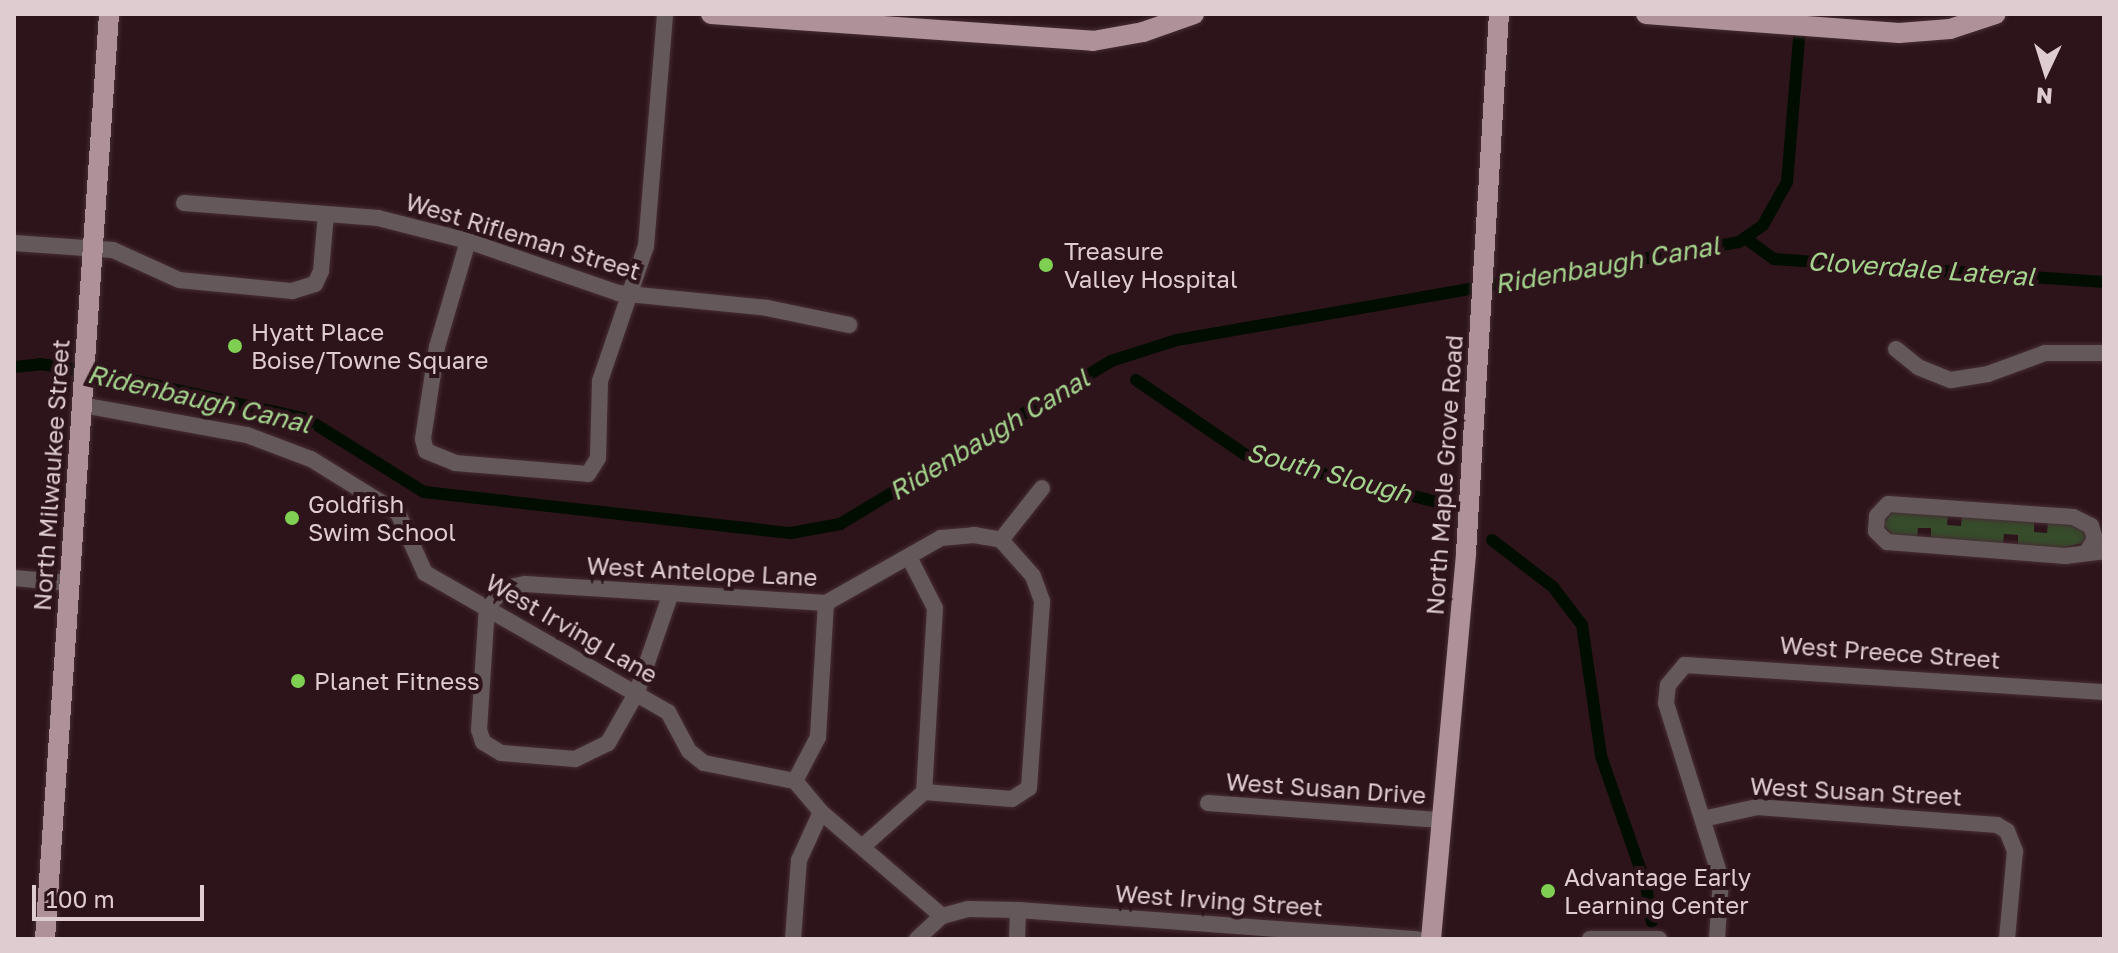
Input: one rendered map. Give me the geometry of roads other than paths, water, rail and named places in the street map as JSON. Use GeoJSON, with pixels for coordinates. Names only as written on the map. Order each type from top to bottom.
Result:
{"type":"FeatureCollection","features":[{"type":"Feature","properties":{"kind":"main road","name":"North Milwaukee Street"},"geometry":{"type":"LineString","coordinates":[[45,939],[109,14]]}},
{"type":"Feature","properties":{"kind":"main road"},"geometry":{"type":"LineString","coordinates":[[711,14],[965,24],[1093,41],[1143,32],[1194,14]]}},
{"type":"Feature","properties":{"kind":"main road","name":"North Maple Grove Road"},"geometry":{"type":"LineString","coordinates":[[1431,939],[1468,523],[1499,14]]}},
{"type":"Feature","properties":{"kind":"main road"},"geometry":{"type":"LineString","coordinates":[[1646,14],[1926,33],[1996,14]]}},
{"type":"Feature","properties":{"kind":"street"},"geometry":{"type":"LineString","coordinates":[[468,241],[437,347],[423,439],[426,451],[455,463],[588,474],[598,458],[600,381],[631,295],[653,204],[665,14]]}},
{"type":"Feature","properties":{"kind":"street","name":"West Rifleman Street"},"geometry":{"type":"LineString","coordinates":[[184,203],[378,218],[468,241],[631,295],[780,309],[849,325]]}},
{"type":"Feature","properties":{"kind":"street"},"geometry":{"type":"LineString","coordinates":[[14,243],[113,250],[179,280],[292,291],[315,284],[321,271],[326,214]]}},
{"type":"Feature","properties":{"kind":"street"},"geometry":{"type":"LineString","coordinates":[[1896,349],[1918,367],[1951,380],[1988,374],[2045,353],[2104,353]]}},
{"type":"Feature","properties":{"kind":"street","name":"West Irving Lane"},"geometry":{"type":"LineString","coordinates":[[82,405],[247,435],[311,459],[398,513],[425,573],[668,712],[689,751],[704,763],[795,781]]}},
{"type":"Feature","properties":{"kind":"street"},"geometry":{"type":"LineString","coordinates":[[924,792],[1012,799],[1029,788],[1042,601],[1033,576],[1001,540],[1042,488]]}},
{"type":"Feature","properties":{"kind":"street"},"geometry":{"type":"LineString","coordinates":[[1888,504],[2073,517],[2091,526],[2096,550],[2065,556],[1896,544],[1880,538],[1876,523],[1879,509],[1888,504]]}},
{"type":"Feature","properties":{"kind":"street","name":"West Antelope Lane"},"geometry":{"type":"LineString","coordinates":[[487,606],[494,594],[525,584],[826,603],[941,538],[974,535],[1001,540]]}},
{"type":"Feature","properties":{"kind":"street"},"geometry":{"type":"LineString","coordinates":[[862,847],[924,792],[935,608],[909,557]]}},
{"type":"Feature","properties":{"kind":"street"},"geometry":{"type":"LineString","coordinates":[[14,578],[70,583]]}},
{"type":"Feature","properties":{"kind":"street"},"geometry":{"type":"LineString","coordinates":[[487,606],[479,730],[491,748],[575,759],[593,755],[608,743],[637,692],[671,593]]}},
{"type":"Feature","properties":{"kind":"street"},"geometry":{"type":"LineString","coordinates":[[826,603],[818,737],[795,781],[821,812],[942,916]]}},
{"type":"Feature","properties":{"kind":"street","name":"West Preece Street"},"geometry":{"type":"LineString","coordinates":[[1703,819],[1666,703],[1675,673],[1699,662],[2104,692]]}},
{"type":"Feature","properties":{"kind":"street","name":"West Susan Drive"},"geometry":{"type":"LineString","coordinates":[[1208,803],[1441,820]]}},
{"type":"Feature","properties":{"kind":"street","name":"West Susan Street"},"geometry":{"type":"LineString","coordinates":[[1703,819],[1757,807],[1987,823],[2007,831],[2015,851],[2007,939]]}},
{"type":"Feature","properties":{"kind":"street"},"geometry":{"type":"LineString","coordinates":[[793,939],[799,860],[821,812]]}},
{"type":"Feature","properties":{"kind":"street"},"geometry":{"type":"LineString","coordinates":[[1703,819],[1721,879],[1717,939]]}},
{"type":"Feature","properties":{"kind":"street"},"geometry":{"type":"LineString","coordinates":[[917,939],[942,916],[968,909],[1018,910],[1017,939]]}},
{"type":"Feature","properties":{"kind":"street","name":"West Irving Street"},"geometry":{"type":"LineString","coordinates":[[1018,910],[1417,939]]}},
{"type":"Feature","properties":{"kind":"street"},"geometry":{"type":"LineString","coordinates":[[1590,939],[1659,939]]}},
{"type":"Feature","properties":{"kind":"waterway","name":"Ridenbaugh Canal"},"geometry":{"type":"LineString","coordinates":[[14,367],[41,364],[119,377],[307,419],[424,492],[791,533],[840,524],[1111,361],[1177,340],[1739,242],[1763,225],[1787,182],[1801,14]]}},
{"type":"Feature","properties":{"kind":"waterway","name":"Cloverdale Lateral"},"geometry":{"type":"LineString","coordinates":[[1745,238],[1774,259],[2104,282]]}},
{"type":"Feature","properties":{"kind":"waterway","name":"South Slough"},"geometry":{"type":"LineString","coordinates":[[1136,380],[1246,455],[1446,504]]}},
{"type":"Feature","properties":{"kind":"waterway","name":"South Slough"},"geometry":{"type":"LineString","coordinates":[[1492,540],[1553,587],[1582,625],[1601,756],[1646,885],[1652,922]]}},
{"type":"Feature","properties":{"kind":"place","name":"Treasure Valley Hospital"},"geometry":{"type":"Point","coordinates":[1046,265]}},
{"type":"Feature","properties":{"kind":"place","name":"Hyatt Place Boise/Towne Square"},"geometry":{"type":"Point","coordinates":[235,346]}},
{"type":"Feature","properties":{"kind":"place","name":"Goldfish Swim School"},"geometry":{"type":"Point","coordinates":[292,518]}},
{"type":"Feature","properties":{"kind":"place","name":"Planet Fitness"},"geometry":{"type":"Point","coordinates":[298,681]}},
{"type":"Feature","properties":{"kind":"place","name":"Advantage Early Learning Center"},"geometry":{"type":"Point","coordinates":[1548,891]}}]}
